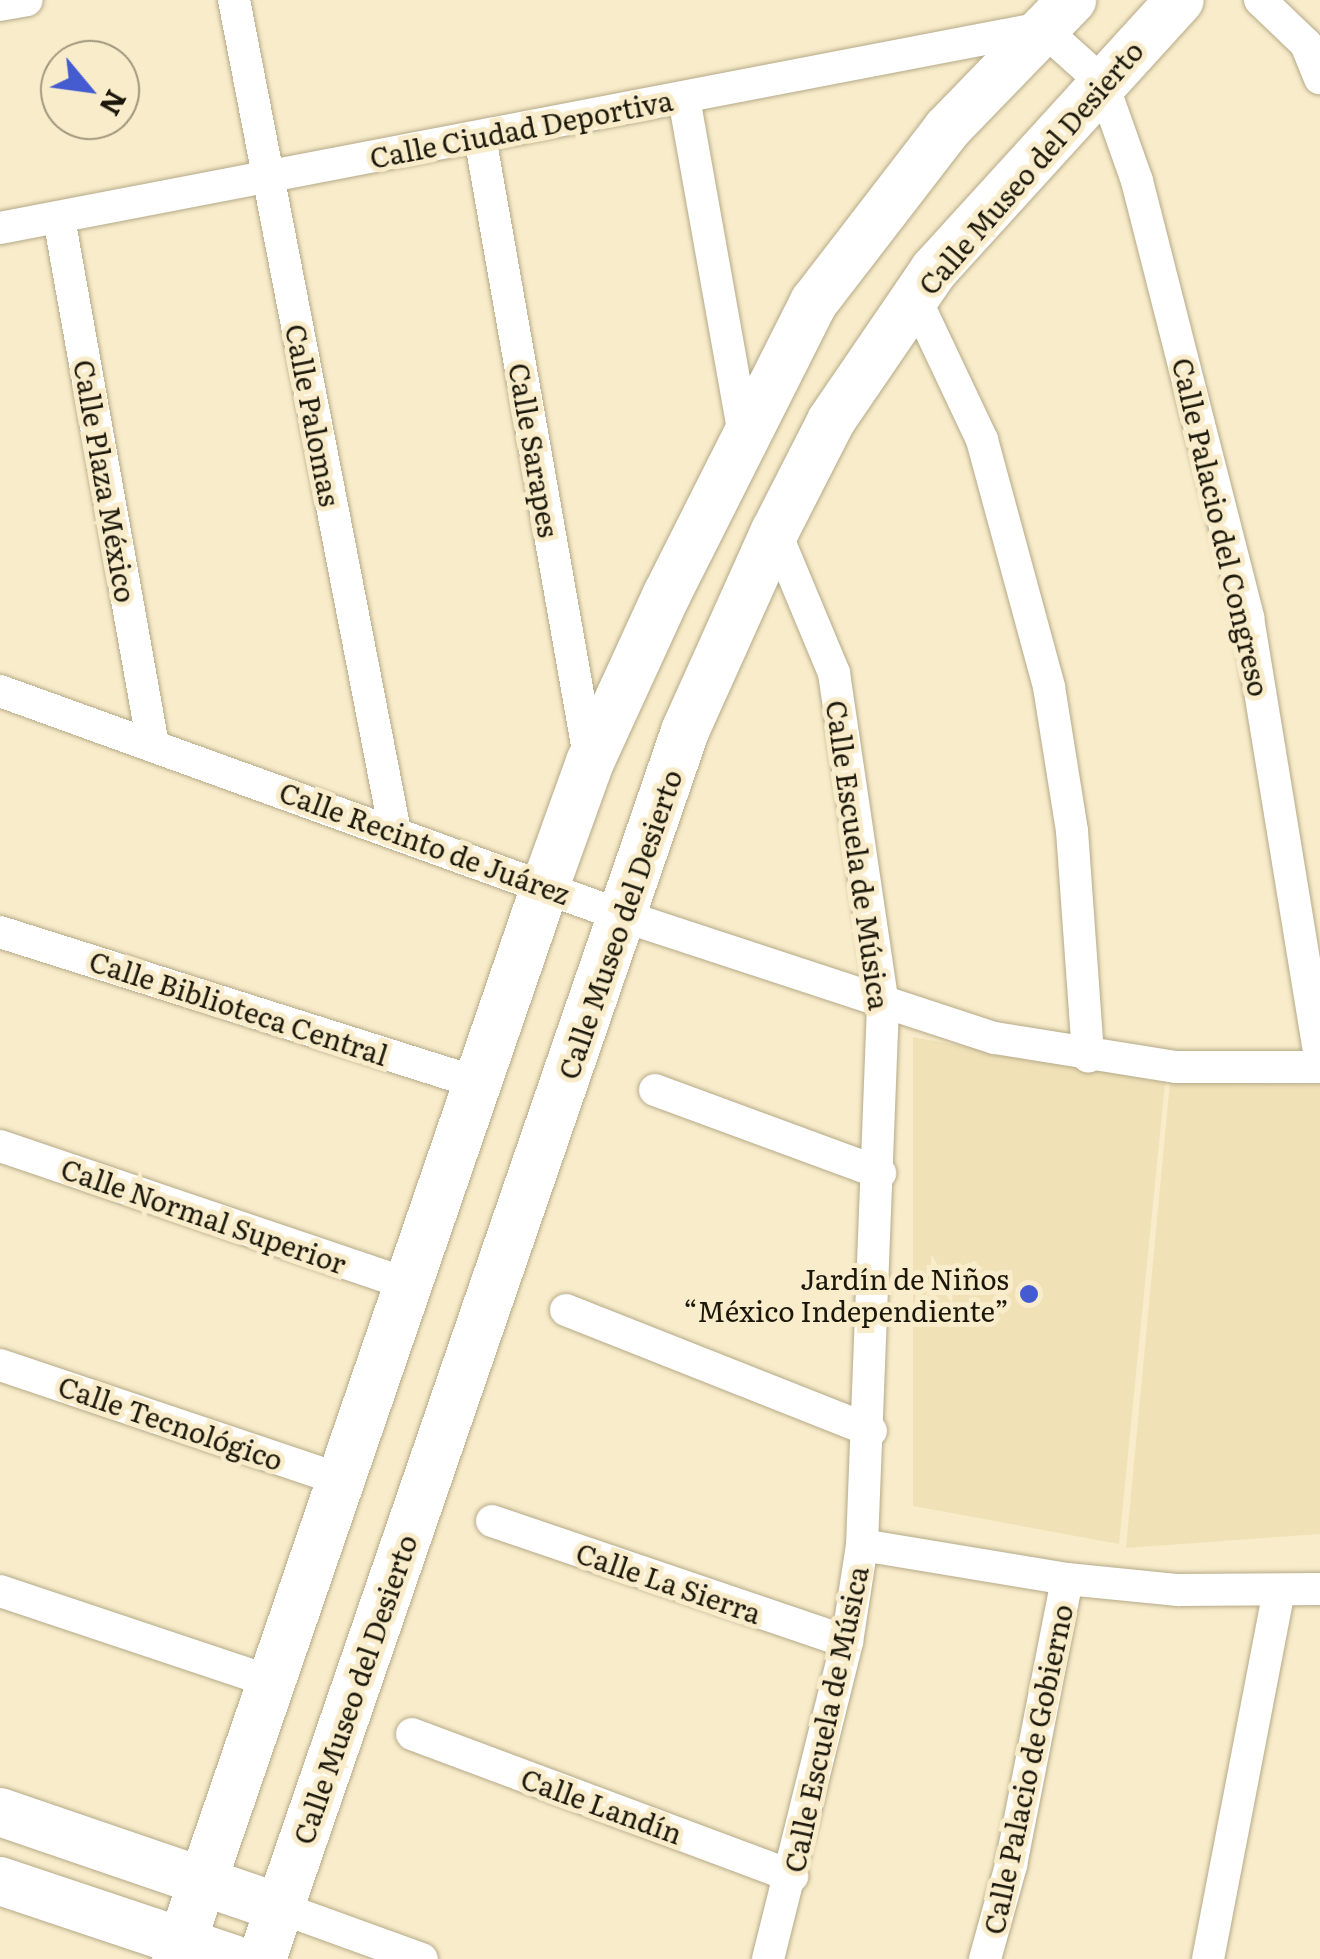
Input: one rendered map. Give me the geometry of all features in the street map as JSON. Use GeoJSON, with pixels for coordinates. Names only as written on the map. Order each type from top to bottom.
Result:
{"type":"FeatureCollection","features":[{"type":"Feature","properties":{"kind":"street"},"geometry":{"type":"LineString","coordinates":[[0,5],[28,0]]}},
{"type":"Feature","properties":{"kind":"street","name":"Calle Palomas"},"geometry":{"type":"LineString","coordinates":[[234,0],[395,831]]}},
{"type":"Feature","properties":{"kind":"street","name":"Calle Museo del Desierto"},"geometry":{"type":"LineString","coordinates":[[262,1959],[685,731],[775,531],[831,420],[915,298],[1102,82],[1180,0]]}},
{"type":"Feature","properties":{"kind":"street"},"geometry":{"type":"LineString","coordinates":[[1260,0],[1306,44],[1320,78]]}},
{"type":"Feature","properties":{"kind":"street"},"geometry":{"type":"LineString","coordinates":[[178,1951],[590,762],[814,302],[947,129],[1057,14]]}},
{"type":"Feature","properties":{"kind":"street","name":"Calle Ciudad Deportiva"},"geometry":{"type":"LineString","coordinates":[[0,228],[684,98],[1057,14]]}},
{"type":"Feature","properties":{"kind":"street","name":"Calle Palacio del Congreso"},"geometry":{"type":"LineString","coordinates":[[1057,14],[1102,82],[1137,181],[1248,618],[1320,1058]]}},
{"type":"Feature","properties":{"kind":"street"},"geometry":{"type":"LineString","coordinates":[[684,98],[745,442]]}},
{"type":"Feature","properties":{"kind":"street","name":"Calle Sarapes"},"geometry":{"type":"LineString","coordinates":[[480,137],[590,762]]}},
{"type":"Feature","properties":{"kind":"street","name":"Calle Plaza México"},"geometry":{"type":"LineString","coordinates":[[58,218],[154,745]]}},
{"type":"Feature","properties":{"kind":"street"},"geometry":{"type":"LineString","coordinates":[[915,298],[982,440],[1049,688],[1072,831],[1088,1056]]}},
{"type":"Feature","properties":{"kind":"street","name":"Calle Escuela de Música"},"geometry":{"type":"LineString","coordinates":[[768,1959],[792,1876],[847,1642],[862,1544],[872,1431],[883,1004],[834,673],[775,531]]}},
{"type":"Feature","properties":{"kind":"street","name":"Calle Recinto de Juárez"},"geometry":{"type":"LineString","coordinates":[[0,691],[546,884],[623,916],[883,1004],[1088,1056],[1176,1067],[1320,1067]]}},
{"type":"Feature","properties":{"kind":"street","name":"Calle Biblioteca Central"},"geometry":{"type":"LineString","coordinates":[[0,932],[478,1082]]}},
{"type":"Feature","properties":{"kind":"street"},"geometry":{"type":"LineString","coordinates":[[655,1090],[880,1172]]}},
{"type":"Feature","properties":{"kind":"street","name":"Calle Normal Superior"},"geometry":{"type":"LineString","coordinates":[[0,1146],[408,1284]]}},
{"type":"Feature","properties":{"kind":"street"},"geometry":{"type":"LineString","coordinates":[[566,1310],[872,1431]]}},
{"type":"Feature","properties":{"kind":"street","name":"Calle Tecnológico"},"geometry":{"type":"LineString","coordinates":[[0,1365],[342,1480]]}},
{"type":"Feature","properties":{"kind":"street","name":"Calle La Sierra"},"geometry":{"type":"LineString","coordinates":[[492,1521],[847,1642]]}},
{"type":"Feature","properties":{"kind":"street"},"geometry":{"type":"LineString","coordinates":[[862,1544],[1067,1579],[1280,1591],[1320,1589]]}},
{"type":"Feature","properties":{"kind":"street","name":"Calle Palacio de Gobierno"},"geometry":{"type":"LineString","coordinates":[[986,1959],[1012,1865],[1067,1579]]}},
{"type":"Feature","properties":{"kind":"street"},"geometry":{"type":"LineString","coordinates":[[0,1591],[272,1682]]}},
{"type":"Feature","properties":{"kind":"street"},"geometry":{"type":"LineString","coordinates":[[1208,1959],[1280,1591]]}},
{"type":"Feature","properties":{"kind":"street","name":"Calle Landín"},"geometry":{"type":"LineString","coordinates":[[412,1734],[792,1876]]}},
{"type":"Feature","properties":{"kind":"street"},"geometry":{"type":"LineString","coordinates":[[0,1812],[422,1959]]}},
{"type":"Feature","properties":{"kind":"street"},"geometry":{"type":"LineString","coordinates":[[0,1880],[178,1951],[233,1959]]}},
{"type":"Feature","properties":{"kind":"shaded area","name":"Jardín de Niños “México Independiente”"},"geometry":{"type":"Polygon","coordinates":[[[913,1037],[1165,1083],[1119,1544],[913,1506],[913,1037]]]}},
{"type":"Feature","properties":{"kind":"shaded area"},"geometry":{"type":"Polygon","coordinates":[[[1170,1082],[1320,1085],[1320,1534],[1126,1548],[1170,1082]]]}},
{"type":"Feature","properties":{"kind":"place","name":"Jardín de Niños “México Independiente”"},"geometry":{"type":"Point","coordinates":[1029,1294]}}]}
